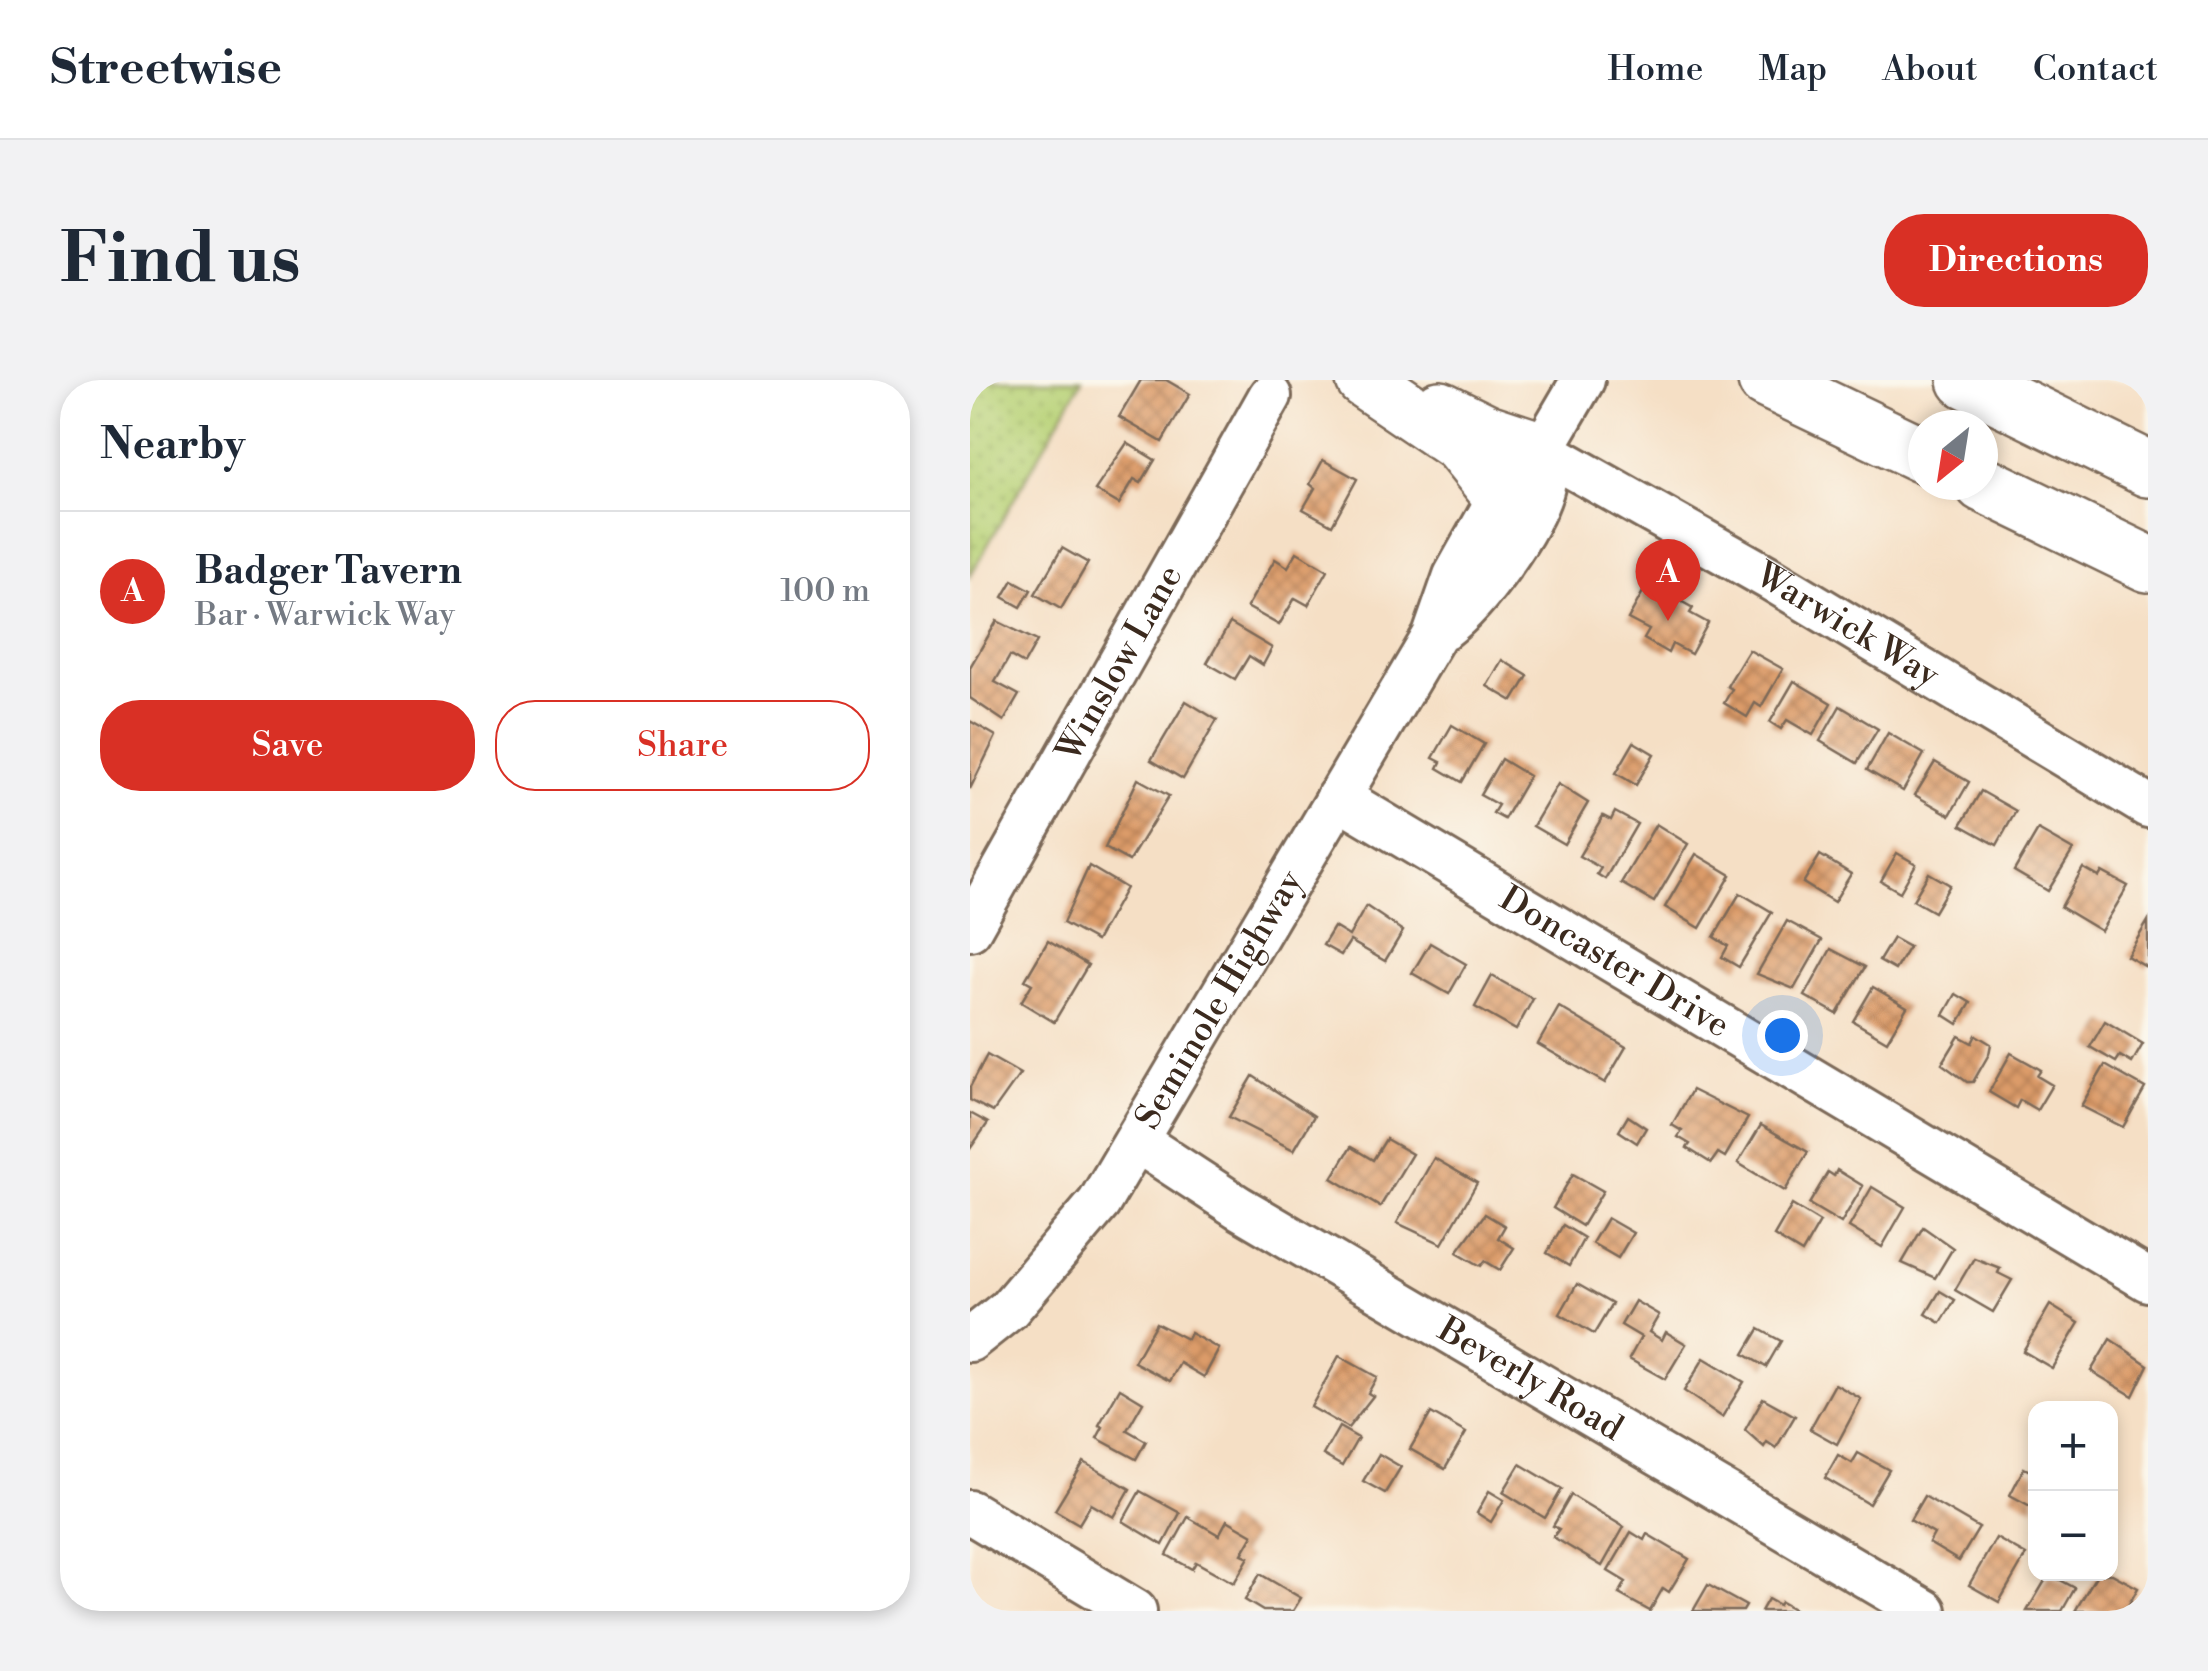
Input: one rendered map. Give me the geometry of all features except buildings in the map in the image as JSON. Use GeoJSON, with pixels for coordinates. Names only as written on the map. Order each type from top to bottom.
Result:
{"type":"FeatureCollection","features":[{"type":"Feature","properties":{"kind":"highway"},"geometry":{"type":"LineString","coordinates":[[1364,380],[1460,445],[1500,495]]}},
{"type":"Feature","properties":{"kind":"highway"},"geometry":{"type":"LineString","coordinates":[[1384,380],[1480,430],[1542,450]]}},
{"type":"Feature","properties":{"kind":"highway"},"geometry":{"type":"LineString","coordinates":[[1766,380],[1908,448]]}},
{"type":"Feature","properties":{"kind":"highway"},"geometry":{"type":"LineString","coordinates":[[1966,380],[2148,469]]}},
{"type":"Feature","properties":{"kind":"highway"},"geometry":{"type":"LineString","coordinates":[[1998,491],[2148,564]]}},
{"type":"Feature","properties":{"kind":"street","name":"Seminole Highway"},"geometry":{"type":"LineString","coordinates":[[970,1340],[1009,1309],[1099,1203],[1434,636],[1455,576],[1500,495],[1517,471],[1542,450],[1582,380]]}},
{"type":"Feature","properties":{"kind":"street","name":"Winslow Lane"},"geometry":{"type":"LineString","coordinates":[[970,929],[1270,396]]}},
{"type":"Feature","properties":{"kind":"street","name":"Seminole Highway"},"geometry":{"type":"LineString","coordinates":[[1434,636],[1476,596],[1535,505],[1543,485],[1542,450]]}},
{"type":"Feature","properties":{"kind":"street","name":"Warwick Way"},"geometry":{"type":"LineString","coordinates":[[1542,450],[1770,579],[2148,806]]}},
{"type":"Feature","properties":{"kind":"street","name":"Doncaster Drive"},"geometry":{"type":"LineString","coordinates":[[1338,797],[2148,1280]]}},
{"type":"Feature","properties":{"kind":"street","name":"Beverly Road"},"geometry":{"type":"LineString","coordinates":[[1137,1140],[1238,1207],[1925,1611]]}},
{"type":"Feature","properties":{"kind":"street"},"geometry":{"type":"LineString","coordinates":[[970,1512],[1135,1611]]}},
{"type":"Feature","properties":{"kind":"green space"},"geometry":{"type":"Polygon","coordinates":[[[970,380],[1082,380],[970,576],[970,380]]]}},
{"type":"Feature","properties":{"kind":"place","name":"Badger Tavern"},"geometry":{"type":"Point","coordinates":[1668,621]}}]}
